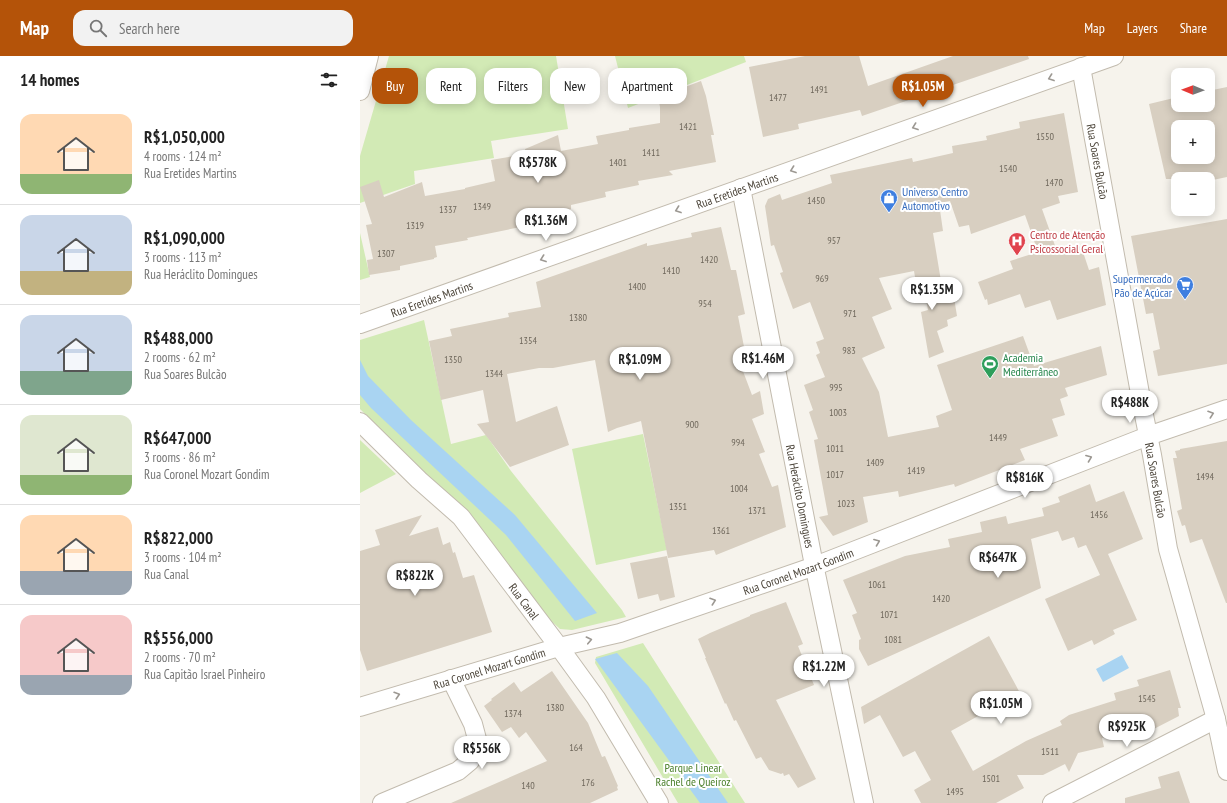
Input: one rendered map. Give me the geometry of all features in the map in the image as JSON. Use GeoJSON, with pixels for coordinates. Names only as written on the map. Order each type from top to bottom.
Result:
{"type":"FeatureCollection","features":[{"type":"Feature","properties":{"kind":"street"},"geometry":{"type":"LineString","coordinates":[[360,91],[370,56]]}},
{"type":"Feature","properties":{"kind":"street","name":"Rua Eretides Martins"},"geometry":{"type":"LineString","coordinates":[[360,324],[1114,56]]}},
{"type":"Feature","properties":{"kind":"street","name":"Rua Soares Bulcão"},"geometry":{"type":"LineString","coordinates":[[1081,68],[1168,549],[1216,719],[1227,771]]}},
{"type":"Feature","properties":{"kind":"street","name":"Rua Heráclito Domingues"},"geometry":{"type":"LineString","coordinates":[[742,188],[815,566],[864,803]]}},
{"type":"Feature","properties":{"kind":"street","name":"Rua Coronel Mozart Gondim"},"geometry":{"type":"LineString","coordinates":[[360,707],[560,647],[620,633],[815,566],[1148,436],[1227,409]]}},
{"type":"Feature","properties":{"kind":"street","name":"Rua Canal"},"geometry":{"type":"LineString","coordinates":[[360,422],[419,480],[461,517],[560,647],[596,698],[659,803]]}},
{"type":"Feature","properties":{"kind":"street"},"geometry":{"type":"LineString","coordinates":[[382,803],[458,770],[470,761],[476,751],[477,739],[473,724],[452,679]]}},
{"type":"Feature","properties":{"kind":"street"},"geometry":{"type":"LineString","coordinates":[[1052,803],[1216,719]]}},
{"type":"Feature","properties":{"kind":"green space"},"geometry":{"type":"Polygon","coordinates":[[[389,56],[556,56],[558,68],[550,68],[550,104],[564,104],[568,129],[491,141],[494,158],[414,171],[415,184],[360,203],[360,156],[375,104],[418,104],[418,68],[386,68],[389,56]]]}},
{"type":"Feature","properties":{"kind":"green space"},"geometry":{"type":"Polygon","coordinates":[[[615,56],[744,56],[746,62],[687,85],[687,68],[618,68],[615,56]]]}},
{"type":"Feature","properties":{"kind":"green space"},"geometry":{"type":"Polygon","coordinates":[[[627,104],[638,104],[628,108],[627,104]]]}},
{"type":"Feature","properties":{"kind":"green space"},"geometry":{"type":"Polygon","coordinates":[[[360,233],[370,277],[360,280],[360,233]]]}},
{"type":"Feature","properties":{"kind":"green space"},"geometry":{"type":"Polygon","coordinates":[[[424,320],[451,444],[486,435],[511,471],[626,617],[572,630],[560,629],[547,617],[447,495],[360,409],[360,340],[424,320]]]}},
{"type":"Feature","properties":{"kind":"green space"},"geometry":{"type":"Polygon","coordinates":[[[643,434],[667,550],[596,565],[572,449],[643,434]]]}},
{"type":"Feature","properties":{"kind":"green space"},"geometry":{"type":"Polygon","coordinates":[[[360,440],[396,474],[360,493],[360,440]]]}},
{"type":"Feature","properties":{"kind":"green space","name":"Parque Linear Rachel de Queiroz"},"geometry":{"type":"Polygon","coordinates":[[[643,643],[745,803],[678,803],[595,663],[596,657],[643,643]]]}},
{"type":"Feature","properties":{"kind":"water"},"geometry":{"type":"Polygon","coordinates":[[[360,360],[368,376],[411,420],[515,515],[597,613],[575,621],[506,535],[371,408],[360,395],[360,360]]]}},
{"type":"Feature","properties":{"kind":"water"},"geometry":{"type":"Polygon","coordinates":[[[617,653],[648,686],[728,803],[700,803],[595,659],[617,653]]]}},
{"type":"Feature","properties":{"kind":"water"},"geometry":{"type":"Polygon","coordinates":[[[1122,655],[1129,668],[1103,682],[1096,669],[1122,655]]]}},
{"type":"Feature","properties":{"kind":"building"},"geometry":{"type":"Polygon","coordinates":[[[805,56],[859,56],[868,86],[953,56],[1028,56],[1029,59],[862,116],[860,110],[798,124],[799,129],[763,137],[749,67],[805,56]]]}},
{"type":"Feature","properties":{"kind":"building"},"geometry":{"type":"Polygon","coordinates":[[[701,81],[706,96],[714,135],[711,135],[716,162],[669,171],[673,175],[638,181],[639,185],[605,192],[606,197],[571,205],[571,209],[568,210],[569,212],[534,218],[535,224],[467,238],[468,240],[435,246],[437,257],[434,259],[400,266],[400,270],[369,275],[367,260],[373,259],[366,225],[372,224],[360,187],[379,180],[384,197],[422,182],[425,196],[465,189],[495,181],[491,160],[526,154],[525,149],[558,135],[561,151],[598,144],[596,136],[629,130],[629,128],[660,123],[659,104],[687,104],[687,86],[701,81]]]}},
{"type":"Feature","properties":{"kind":"building"},"geometry":{"type":"Polygon","coordinates":[[[1227,87],[1227,177],[1215,180],[1215,172],[1171,172],[1171,179],[1166,179],[1149,104],[1171,99],[1171,112],[1215,112],[1215,90],[1227,87]]]}},
{"type":"Feature","properties":{"kind":"building"},"geometry":{"type":"Polygon","coordinates":[[[1064,113],[1078,192],[1058,196],[1060,203],[1042,209],[1058,254],[1081,246],[1089,270],[1099,267],[1106,305],[1057,320],[1050,300],[1025,308],[1020,294],[988,305],[987,299],[985,300],[978,282],[1013,269],[1010,261],[1038,252],[1025,215],[971,234],[969,225],[959,227],[950,201],[939,203],[943,231],[933,233],[941,281],[951,279],[957,316],[947,320],[948,326],[937,331],[944,352],[929,358],[921,312],[928,310],[926,299],[919,301],[914,271],[879,278],[892,309],[872,317],[885,348],[862,358],[879,392],[888,437],[939,427],[936,416],[952,410],[937,365],[1023,336],[1034,366],[1101,346],[1107,375],[1065,388],[1068,396],[1060,399],[1065,415],[1052,419],[1058,436],[1020,449],[1025,460],[955,487],[954,484],[899,497],[898,491],[863,497],[868,522],[833,536],[819,517],[828,515],[814,440],[818,439],[809,412],[813,410],[804,385],[825,377],[816,355],[820,353],[816,342],[824,339],[810,302],[793,309],[780,273],[783,272],[774,245],[771,246],[765,206],[768,199],[780,194],[782,200],[832,183],[830,175],[912,158],[913,162],[953,153],[952,146],[987,140],[986,136],[1020,128],[1019,122],[1064,113]]]}},
{"type":"Feature","properties":{"kind":"building","name":"Supermercado Pão de Açúcar"},"geometry":{"type":"Polygon","coordinates":[[[1227,219],[1227,364],[1158,376],[1153,351],[1160,349],[1153,313],[1146,314],[1131,236],[1227,219]]]}},
{"type":"Feature","properties":{"kind":"building"},"geometry":{"type":"Polygon","coordinates":[[[721,227],[731,270],[736,270],[745,314],[738,316],[746,357],[738,358],[752,395],[760,391],[764,414],[752,419],[765,452],[759,454],[772,487],[778,485],[786,527],[716,555],[714,550],[668,558],[641,421],[608,432],[595,360],[553,368],[539,368],[507,374],[516,422],[557,406],[569,445],[510,467],[477,424],[489,422],[483,390],[441,400],[429,341],[452,336],[450,329],[509,317],[508,313],[541,307],[536,282],[647,243],[647,246],[692,237],[691,233],[721,227]]]}},
{"type":"Feature","properties":{"kind":"building"},"geometry":{"type":"Polygon","coordinates":[[[1227,441],[1226,603],[1202,539],[1190,543],[1185,525],[1182,526],[1177,511],[1182,509],[1173,458],[1177,458],[1175,451],[1180,449],[1227,441]]]}},
{"type":"Feature","properties":{"kind":"building"},"geometry":{"type":"Polygon","coordinates":[[[1090,484],[1096,502],[1124,491],[1143,539],[1108,554],[1137,620],[1113,630],[1115,634],[1094,645],[1092,640],[1068,651],[1045,599],[1100,575],[1086,545],[1078,548],[1074,537],[1062,541],[1058,531],[1031,539],[1041,588],[868,666],[859,649],[859,640],[861,639],[852,615],[857,613],[843,580],[905,556],[950,547],[948,539],[982,532],[980,522],[1006,516],[1008,524],[1044,516],[1042,508],[1060,502],[1058,497],[1090,484]]]}},
{"type":"Feature","properties":{"kind":"building"},"geometry":{"type":"Polygon","coordinates":[[[422,515],[409,536],[438,527],[443,545],[450,542],[453,553],[455,552],[463,578],[474,575],[492,632],[367,671],[360,650],[360,551],[380,545],[375,530],[422,515]]]}},
{"type":"Feature","properties":{"kind":"building"},"geometry":{"type":"Polygon","coordinates":[[[667,556],[675,597],[660,601],[658,594],[638,599],[630,563],[667,556]]]}},
{"type":"Feature","properties":{"kind":"building"},"geometry":{"type":"Polygon","coordinates":[[[786,602],[803,644],[798,646],[814,685],[776,700],[816,779],[798,788],[789,774],[784,776],[783,773],[781,774],[769,770],[761,757],[756,759],[736,720],[734,721],[726,703],[725,704],[698,639],[750,615],[786,602]]]}},
{"type":"Feature","properties":{"kind":"building"},"geometry":{"type":"Polygon","coordinates":[[[989,636],[1020,693],[951,731],[973,771],[1026,741],[1062,725],[1060,721],[1069,715],[1116,700],[1114,693],[1139,686],[1137,680],[1170,670],[1181,708],[1178,708],[1179,716],[1146,733],[1143,725],[1102,738],[1104,747],[1078,753],[1069,772],[1065,764],[1043,775],[1017,775],[1024,788],[996,803],[921,803],[914,790],[931,780],[915,751],[903,757],[880,715],[864,724],[861,707],[989,636]]]}},
{"type":"Feature","properties":{"kind":"building"},"geometry":{"type":"Polygon","coordinates":[[[552,671],[588,723],[602,757],[605,756],[618,786],[618,790],[590,803],[451,803],[547,761],[526,732],[519,738],[511,727],[502,732],[484,706],[514,682],[521,692],[552,671]]]}},
{"type":"Feature","properties":{"kind":"building"},"geometry":{"type":"Polygon","coordinates":[[[1179,771],[1190,803],[1125,803],[1125,798],[1161,788],[1158,777],[1179,771]]]}},
{"type":"Feature","properties":{"kind":"place","name":"Universo Centro Automotivo"},"geometry":{"type":"Point","coordinates":[889,213]}},
{"type":"Feature","properties":{"kind":"place","name":"Centro de Atenção Psicossocial Geral"},"geometry":{"type":"Point","coordinates":[1017,256]}},
{"type":"Feature","properties":{"kind":"place","name":"Supermercado Pão de Açúcar"},"geometry":{"type":"Point","coordinates":[1185,300]}},
{"type":"Feature","properties":{"kind":"place","name":"Academia Mediterrâneo"},"geometry":{"type":"Point","coordinates":[990,379]}}]}
